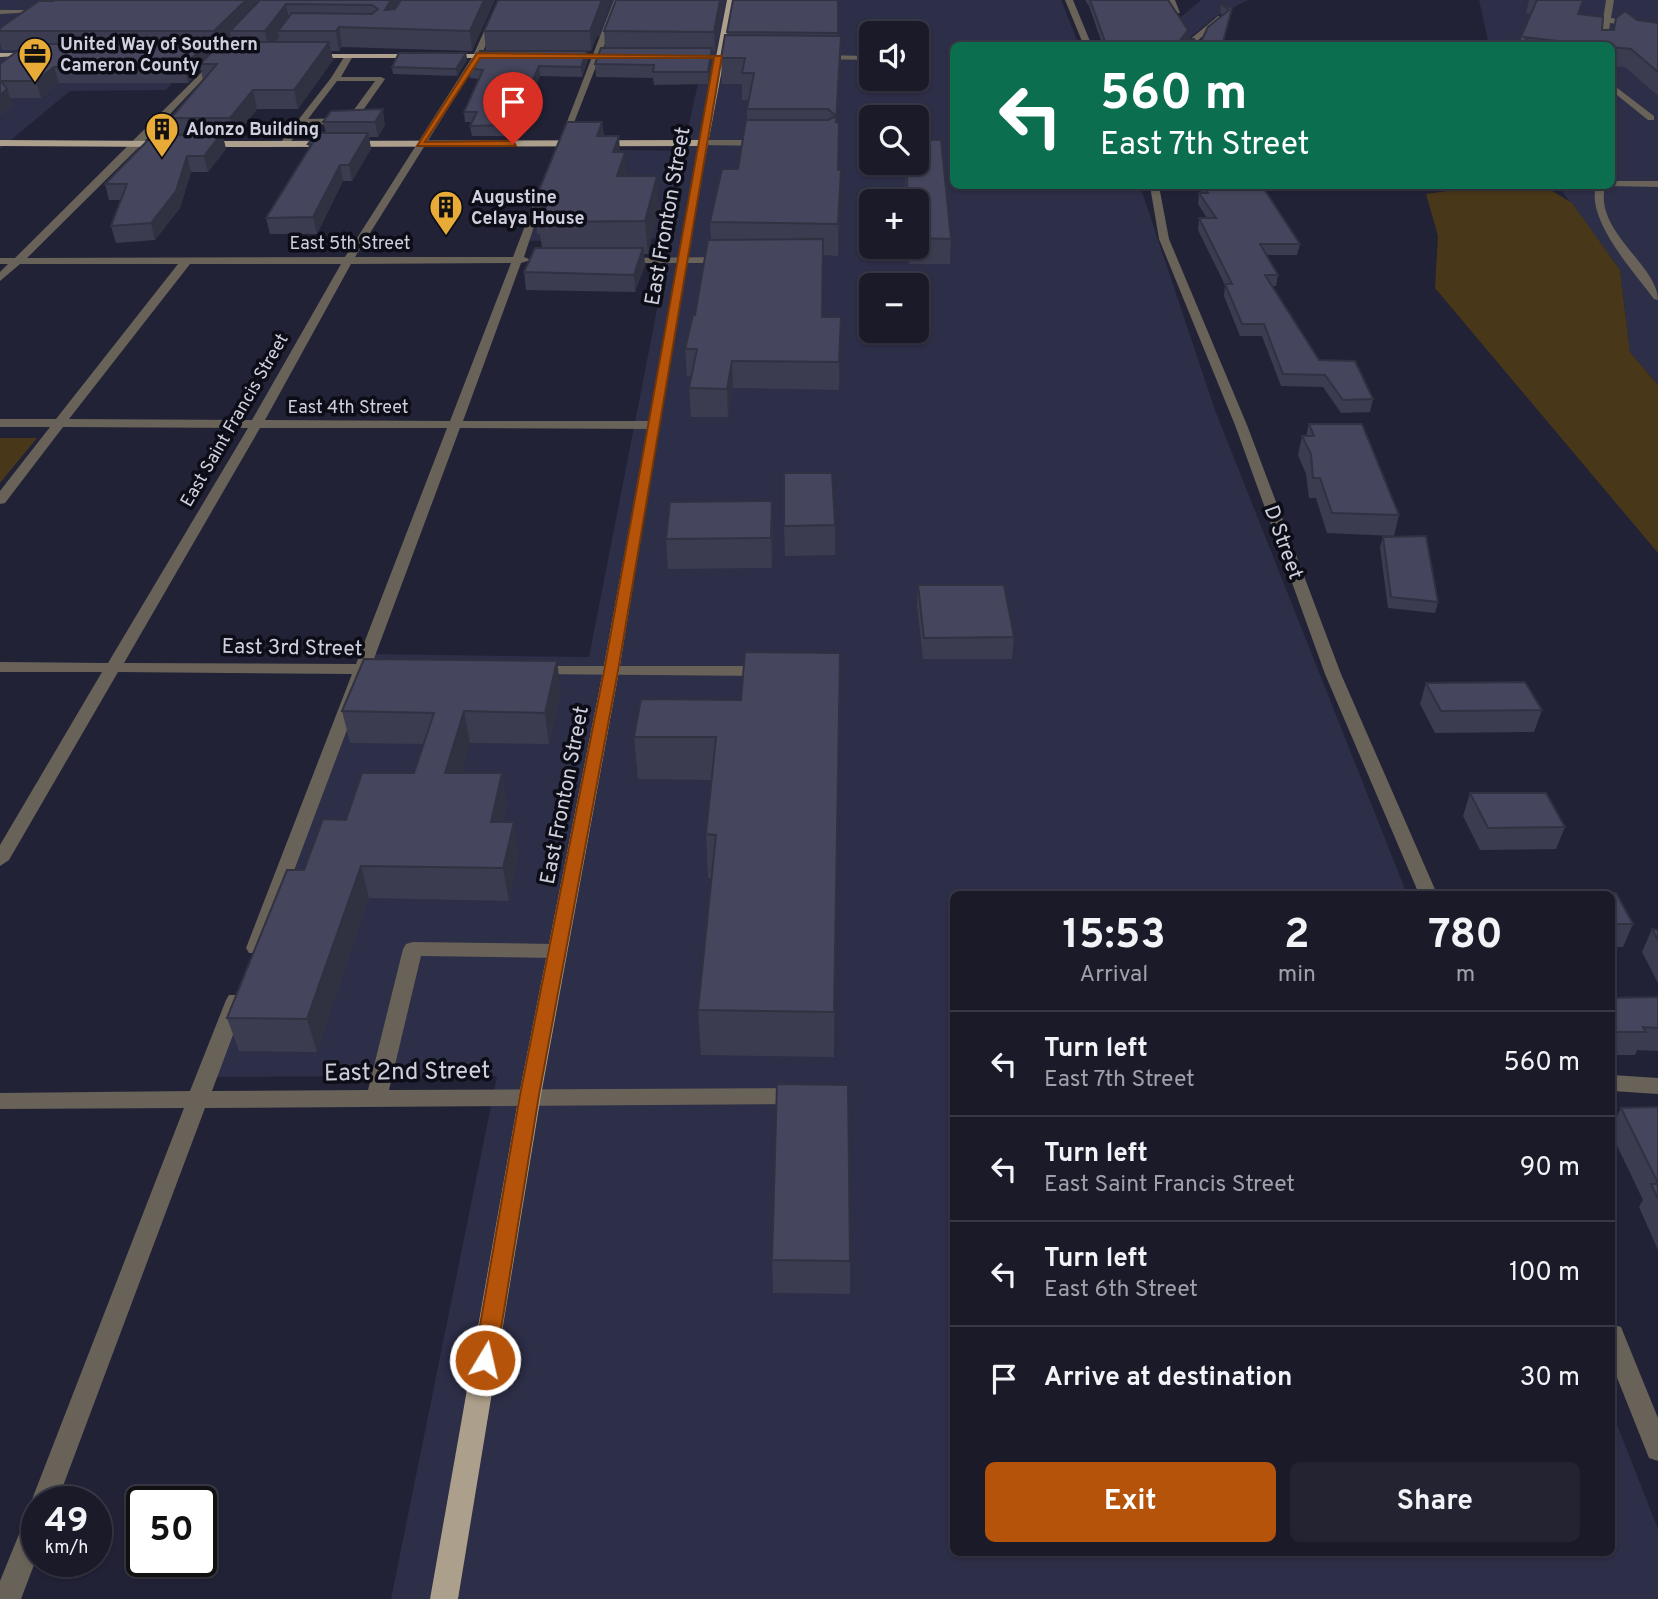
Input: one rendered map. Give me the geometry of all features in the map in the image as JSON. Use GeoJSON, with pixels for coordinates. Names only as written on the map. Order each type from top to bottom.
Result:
{"type":"FeatureCollection","features":[{"type":"Feature","properties":{"kind":"main road","name":"East Fronton Street"},"geometry":{"type":"LineString","coordinates":[[444,1599],[530,1095],[611,671],[681,261],[730,0]]}},
{"type":"Feature","properties":{"kind":"main road"},"geometry":{"type":"LineString","coordinates":[[206,55],[225,54]]}},
{"type":"Feature","properties":{"kind":"main road"},"geometry":{"type":"LineString","coordinates":[[0,55],[41,55]]}},
{"type":"Feature","properties":{"kind":"main road"},"geometry":{"type":"LineString","coordinates":[[296,56],[504,56]]}},
{"type":"Feature","properties":{"kind":"main road"},"geometry":{"type":"LineString","coordinates":[[557,56],[623,56]]}},
{"type":"Feature","properties":{"kind":"main road"},"geometry":{"type":"LineString","coordinates":[[195,144],[420,144],[556,157],[703,143]]}},
{"type":"Feature","properties":{"kind":"main road"},"geometry":{"type":"LineString","coordinates":[[0,144],[183,144]]}},
{"type":"Feature","properties":{"kind":"street","name":"East Saint Francis Street"},"geometry":{"type":"LineString","coordinates":[[0,860],[256,424],[348,260],[477,56],[502,0]]}},
{"type":"Feature","properties":{"kind":"street"},"geometry":{"type":"LineString","coordinates":[[50,1486],[618,0]]}},
{"type":"Feature","properties":{"kind":"street"},"geometry":{"type":"LineString","coordinates":[[1069,0],[1086,42]]}},
{"type":"Feature","properties":{"kind":"street"},"geometry":{"type":"LineString","coordinates":[[1171,0],[1177,11]]}},
{"type":"Feature","properties":{"kind":"street"},"geometry":{"type":"LineString","coordinates":[[1603,42],[1610,0]]}},
{"type":"Feature","properties":{"kind":"street"},"geometry":{"type":"LineString","coordinates":[[22,20],[41,6]]}},
{"type":"Feature","properties":{"kind":"street"},"geometry":{"type":"LineString","coordinates":[[0,12],[33,12]]}},
{"type":"Feature","properties":{"kind":"street"},"geometry":{"type":"LineString","coordinates":[[1191,42],[1221,18]]}},
{"type":"Feature","properties":{"kind":"street"},"geometry":{"type":"LineString","coordinates":[[1606,20],[1639,25],[1645,33],[1658,36]]}},
{"type":"Feature","properties":{"kind":"street"},"geometry":{"type":"LineString","coordinates":[[0,278],[225,54]]}},
{"type":"Feature","properties":{"kind":"street"},"geometry":{"type":"LineString","coordinates":[[284,144],[335,79],[349,56]]}},
{"type":"Feature","properties":{"kind":"street"},"geometry":{"type":"LineString","coordinates":[[802,57],[859,58]]}},
{"type":"Feature","properties":{"kind":"street"},"geometry":{"type":"LineString","coordinates":[[302,122],[351,121],[381,79],[335,79]]}},
{"type":"Feature","properties":{"kind":"street"},"geometry":{"type":"LineString","coordinates":[[1615,89],[1651,118]]}},
{"type":"Feature","properties":{"kind":"street"},"geometry":{"type":"LineString","coordinates":[[703,143],[773,143]]}},
{"type":"Feature","properties":{"kind":"street"},"geometry":{"type":"LineString","coordinates":[[1615,184],[1658,184]]}},
{"type":"Feature","properties":{"kind":"street","name":"D Street"},"geometry":{"type":"LineString","coordinates":[[1155,189],[1164,239],[1241,425],[1333,674],[1427,891]]}},
{"type":"Feature","properties":{"kind":"street"},"geometry":{"type":"LineString","coordinates":[[1598,189],[1599,208],[1658,297]]}},
{"type":"Feature","properties":{"kind":"street"},"geometry":{"type":"LineString","coordinates":[[0,500],[187,260]]}},
{"type":"Feature","properties":{"kind":"street","name":"East 5th Street"},"geometry":{"type":"LineString","coordinates":[[0,261],[545,260]]}},
{"type":"Feature","properties":{"kind":"street"},"geometry":{"type":"LineString","coordinates":[[613,261],[747,260]]}},
{"type":"Feature","properties":{"kind":"street","name":"East 4th Street"},"geometry":{"type":"LineString","coordinates":[[0,424],[653,425]]}},
{"type":"Feature","properties":{"kind":"street","name":"East 3rd Street"},"geometry":{"type":"LineString","coordinates":[[0,667],[390,669]]}},
{"type":"Feature","properties":{"kind":"street"},"geometry":{"type":"LineString","coordinates":[[514,670],[783,671]]}},
{"type":"Feature","properties":{"kind":"street"},"geometry":{"type":"LineString","coordinates":[[377,1097],[413,949],[557,951]]}},
{"type":"Feature","properties":{"kind":"street"},"geometry":{"type":"LineString","coordinates":[[1615,1083],[1658,1086]]}},
{"type":"Feature","properties":{"kind":"street","name":"East 2nd Street"},"geometry":{"type":"LineString","coordinates":[[0,1101],[530,1095],[814,1096]]}},
{"type":"Feature","properties":{"kind":"street"},"geometry":{"type":"LineString","coordinates":[[1615,1342],[1658,1449]]}},
{"type":"Feature","properties":{"kind":"street"},"geometry":{"type":"LineString","coordinates":[[7,1599],[21,1563]]}},
{"type":"Feature","properties":{"kind":"shaded area"},"geometry":{"type":"Polygon","coordinates":[[[0,0],[261,0],[194,58],[166,90],[70,91],[0,149],[0,0]]]}},
{"type":"Feature","properties":{"kind":"shaded area"},"geometry":{"type":"Polygon","coordinates":[[[518,0],[1061,0],[1078,42],[950,42],[950,189],[1141,189],[1215,410],[1406,891],[950,891],[950,1556],[1615,1556],[1615,1420],[1658,1529],[1658,1599],[391,1599],[497,1076],[206,1077],[372,654],[589,657],[671,238],[527,241],[559,149],[683,151],[708,38],[502,36],[518,0]]]}},
{"type":"Feature","properties":{"kind":"shaded area"},"geometry":{"type":"Polygon","coordinates":[[[1201,0],[1248,0],[1215,17],[1185,42],[1152,42],[1201,0]]]}},
{"type":"Feature","properties":{"kind":"shaded area"},"geometry":{"type":"Polygon","coordinates":[[[1479,0],[1658,0],[1658,385],[1630,352],[1620,270],[1560,189],[1615,189],[1615,42],[1488,42],[1479,0]]]}},
{"type":"Feature","properties":{"kind":"shaded area"},"geometry":{"type":"Polygon","coordinates":[[[1460,189],[1549,189],[1572,203],[1620,270],[1630,352],[1658,385],[1658,553],[1435,288],[1438,236],[1426,194],[1460,189]]]}},
{"type":"Feature","properties":{"kind":"shaded area"},"geometry":{"type":"Polygon","coordinates":[[[0,438],[37,438],[0,483],[0,438]]]}},
{"type":"Feature","properties":{"kind":"building"},"geometry":{"type":"Polygon","coordinates":[[[246,0],[214,31],[0,31],[0,28],[39,1],[246,0]]]}},
{"type":"Feature","properties":{"kind":"building"},"geometry":{"type":"Polygon","coordinates":[[[260,0],[391,0],[385,10],[395,9],[401,0],[484,0],[470,31],[339,27],[336,31],[278,31],[292,13],[372,14],[378,9],[372,5],[286,4],[265,31],[230,31],[260,0]]]}},
{"type":"Feature","properties":{"kind":"building"},"geometry":{"type":"Polygon","coordinates":[[[498,0],[602,0],[590,31],[484,31],[498,0]]]}},
{"type":"Feature","properties":{"kind":"building"},"geometry":{"type":"Polygon","coordinates":[[[616,0],[720,0],[714,32],[604,31],[616,0]]]}},
{"type":"Feature","properties":{"kind":"building"},"geometry":{"type":"Polygon","coordinates":[[[733,0],[838,0],[838,33],[727,32],[733,0]]]}},
{"type":"Feature","properties":{"kind":"building"},"geometry":{"type":"Polygon","coordinates":[[[1090,0],[1168,0],[1188,30],[1181,39],[1194,39],[1196,42],[1105,42],[1090,0]]]}},
{"type":"Feature","properties":{"kind":"building"},"geometry":{"type":"Polygon","coordinates":[[[1537,0],[1583,0],[1578,14],[1603,17],[1602,30],[1614,30],[1616,18],[1625,11],[1637,20],[1658,23],[1658,72],[1631,49],[1615,47],[1615,42],[1566,42],[1524,37],[1530,42],[1519,42],[1537,0]]]}},
{"type":"Feature","properties":{"kind":"building"},"geometry":{"type":"Polygon","coordinates":[[[1221,4],[1232,8],[1223,42],[1201,42],[1208,27],[1229,10],[1221,4]]]}},
{"type":"Feature","properties":{"kind":"building"},"geometry":{"type":"Polygon","coordinates":[[[725,35],[841,36],[836,122],[839,123],[838,170],[841,170],[838,224],[710,222],[722,169],[738,169],[746,120],[828,120],[836,116],[828,109],[747,109],[754,73],[742,73],[745,58],[721,58],[725,35]]]}},
{"type":"Feature","properties":{"kind":"building"},"geometry":{"type":"Polygon","coordinates":[[[222,42],[329,42],[294,90],[253,90],[230,118],[171,118],[217,64],[200,64],[222,42]]]}},
{"type":"Feature","properties":{"kind":"building"},"geometry":{"type":"Polygon","coordinates":[[[27,44],[206,44],[184,66],[54,67],[36,81],[1,81],[7,89],[0,95],[0,64],[27,44]]]}},
{"type":"Feature","properties":{"kind":"building"},"geometry":{"type":"Polygon","coordinates":[[[601,48],[712,48],[708,72],[653,72],[654,65],[595,64],[601,48]]]}},
{"type":"Feature","properties":{"kind":"building"},"geometry":{"type":"Polygon","coordinates":[[[480,51],[587,51],[581,67],[539,66],[513,125],[470,126],[477,112],[464,112],[483,70],[469,68],[480,51]]]}},
{"type":"Feature","properties":{"kind":"building"},"geometry":{"type":"Polygon","coordinates":[[[399,53],[466,53],[456,69],[392,67],[399,53]]]}},
{"type":"Feature","properties":{"kind":"building"},"geometry":{"type":"Polygon","coordinates":[[[383,109],[375,122],[323,122],[331,111],[383,109]]]}},
{"type":"Feature","properties":{"kind":"building"},"geometry":{"type":"Polygon","coordinates":[[[567,122],[602,122],[597,136],[619,136],[613,152],[625,152],[617,176],[657,176],[645,221],[539,222],[548,202],[534,202],[567,122]]]}},
{"type":"Feature","properties":{"kind":"building"},"geometry":{"type":"Polygon","coordinates":[[[222,133],[204,156],[187,156],[176,191],[151,223],[111,226],[127,184],[105,184],[152,136],[222,133]]]}},
{"type":"Feature","properties":{"kind":"building"},"geometry":{"type":"Polygon","coordinates":[[[316,133],[368,133],[349,165],[340,165],[313,217],[266,218],[312,144],[308,144],[316,133]]]}},
{"type":"Feature","properties":{"kind":"building"},"geometry":{"type":"Polygon","coordinates":[[[929,140],[941,140],[951,239],[929,238],[929,189],[907,189],[907,175],[929,175],[929,140]]]}},
{"type":"Feature","properties":{"kind":"building"},"geometry":{"type":"Polygon","coordinates":[[[1206,189],[1264,189],[1300,244],[1260,244],[1278,275],[1265,275],[1319,360],[1355,361],[1373,399],[1343,400],[1325,375],[1283,374],[1264,324],[1242,324],[1225,284],[1232,284],[1199,218],[1216,218],[1199,193],[1208,193],[1206,189]]]}},
{"type":"Feature","properties":{"kind":"building"},"geometry":{"type":"Polygon","coordinates":[[[823,239],[822,317],[841,317],[839,362],[732,361],[727,389],[689,388],[697,349],[685,349],[695,315],[708,240],[823,239]]]}},
{"type":"Feature","properties":{"kind":"building"},"geometry":{"type":"Polygon","coordinates":[[[535,248],[643,248],[634,275],[524,272],[535,248]]]}},
{"type":"Feature","properties":{"kind":"building"},"geometry":{"type":"Polygon","coordinates":[[[1309,424],[1362,424],[1399,515],[1332,513],[1320,478],[1313,478],[1311,454],[1302,436],[1314,436],[1309,424]]]}},
{"type":"Feature","properties":{"kind":"building"},"geometry":{"type":"Polygon","coordinates":[[[784,473],[832,473],[835,525],[784,526],[784,473]]]}},
{"type":"Feature","properties":{"kind":"building"},"geometry":{"type":"Polygon","coordinates":[[[772,501],[771,538],[666,539],[670,502],[772,501]]]}},
{"type":"Feature","properties":{"kind":"building"},"geometry":{"type":"Polygon","coordinates":[[[1426,536],[1438,602],[1391,597],[1383,537],[1426,536]]]}},
{"type":"Feature","properties":{"kind":"building"},"geometry":{"type":"Polygon","coordinates":[[[918,585],[1004,585],[1014,637],[924,638],[918,585]]]}},
{"type":"Feature","properties":{"kind":"building"},"geometry":{"type":"Polygon","coordinates":[[[745,652],[840,653],[834,1012],[698,1010],[716,835],[706,834],[716,737],[634,737],[641,699],[741,700],[745,652]]]}},
{"type":"Feature","properties":{"kind":"building"},"geometry":{"type":"Polygon","coordinates":[[[364,659],[557,661],[545,713],[464,711],[445,773],[502,773],[491,822],[514,822],[503,868],[361,866],[307,1019],[227,1018],[287,870],[304,870],[323,819],[346,820],[362,773],[414,773],[434,713],[342,711],[364,659]]]}},
{"type":"Feature","properties":{"kind":"building"},"geometry":{"type":"Polygon","coordinates":[[[1525,682],[1542,710],[1441,711],[1426,683],[1525,682]]]}},
{"type":"Feature","properties":{"kind":"building"},"geometry":{"type":"Polygon","coordinates":[[[1470,793],[1546,793],[1565,827],[1488,828],[1470,793]]]}},
{"type":"Feature","properties":{"kind":"building"},"geometry":{"type":"Polygon","coordinates":[[[1616,893],[1633,924],[1615,924],[1616,893]]]}},
{"type":"Feature","properties":{"kind":"building"},"geometry":{"type":"Polygon","coordinates":[[[1658,997],[1658,1028],[1643,1027],[1646,1032],[1615,1032],[1615,998],[1658,997]]]}},
{"type":"Feature","properties":{"kind":"building"},"geometry":{"type":"Polygon","coordinates":[[[777,1084],[848,1085],[850,1261],[772,1260],[777,1084]]]}},
{"type":"Feature","properties":{"kind":"building"},"geometry":{"type":"Polygon","coordinates":[[[1658,1107],[1658,1183],[1621,1108],[1658,1107]]]}},
{"type":"Feature","properties":{"kind":"building"},"geometry":{"type":"Polygon","coordinates":[[[1651,1184],[1658,1184],[1658,1199],[1651,1184]]]}},
{"type":"Feature","properties":{"kind":"place","name":"United Way of Southern Cameron County"},"geometry":{"type":"Point","coordinates":[35,84]}},
{"type":"Feature","properties":{"kind":"place","name":"Alonzo Building"},"geometry":{"type":"Point","coordinates":[162,159]}},
{"type":"Feature","properties":{"kind":"place","name":"Augustine Celaya House"},"geometry":{"type":"Point","coordinates":[446,237]}},
{"type":"Feature","properties":{"kind":"route"},"geometry":{"type":"LineString","coordinates":[[485,1360],[530,1095],[611,671],[718,56],[477,56],[420,144],[513,144]]}}]}
